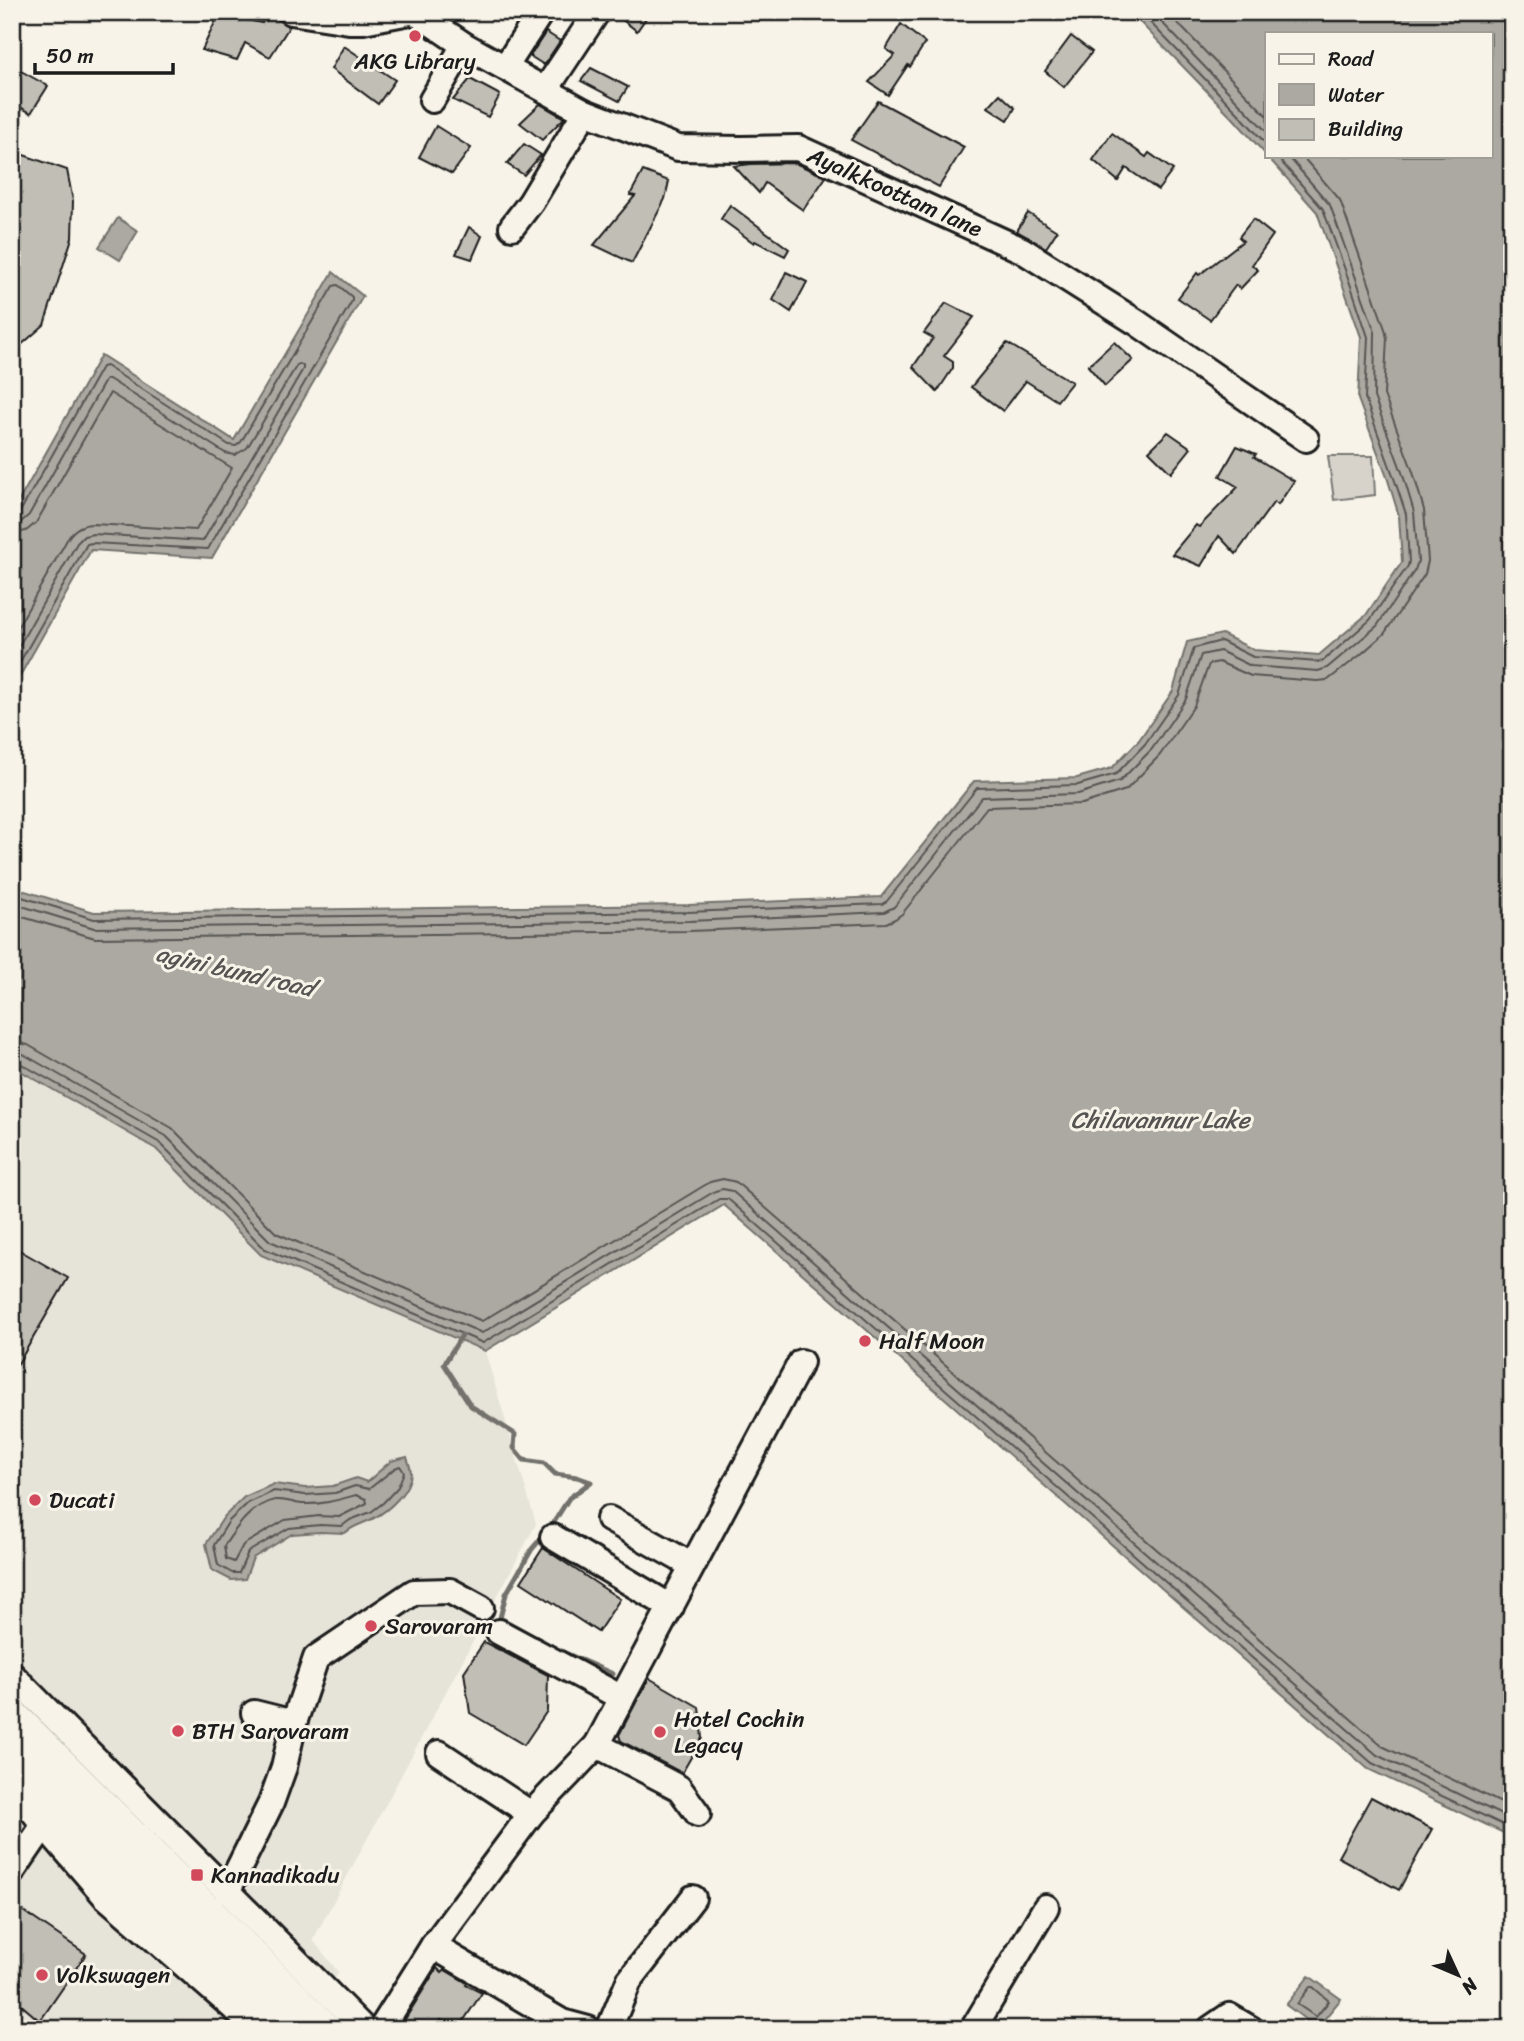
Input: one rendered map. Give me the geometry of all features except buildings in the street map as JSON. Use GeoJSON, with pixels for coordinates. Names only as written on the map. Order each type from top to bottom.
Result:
{"type":"FeatureCollection","features":[{"type":"Feature","properties":{"kind":"highway"},"geometry":{"type":"LineString","coordinates":[[12,1717],[323,2029]]}},
{"type":"Feature","properties":{"kind":"highway"},"geometry":{"type":"LineString","coordinates":[[12,1764],[92,1862],[278,2029]]}},
{"type":"Feature","properties":{"kind":"street"},"geometry":{"type":"LineString","coordinates":[[291,12],[363,21],[410,12]]}},
{"type":"Feature","properties":{"kind":"street","name":"Ayalkkoottam lane"},"geometry":{"type":"LineString","coordinates":[[415,12],[464,45],[585,112],[678,148],[798,148],[1022,250],[1136,322],[1306,439]]}},
{"type":"Feature","properties":{"kind":"street"},"geometry":{"type":"LineString","coordinates":[[506,66],[541,12]]}},
{"type":"Feature","properties":{"kind":"street"},"geometry":{"type":"LineString","coordinates":[[546,89],[597,12]]}},
{"type":"Feature","properties":{"kind":"street"},"geometry":{"type":"LineString","coordinates":[[432,100],[464,45]]}},
{"type":"Feature","properties":{"kind":"street"},"geometry":{"type":"LineString","coordinates":[[512,227],[531,202],[585,112]]}},
{"type":"Feature","properties":{"kind":"street"},"geometry":{"type":"LineString","coordinates":[[381,2029],[433,1946],[531,1814],[597,1745],[801,1362]]}},
{"type":"Feature","properties":{"kind":"street"},"geometry":{"type":"LineString","coordinates":[[609,1519],[691,1565]]}},
{"type":"Feature","properties":{"kind":"street"},"geometry":{"type":"LineString","coordinates":[[553,1537],[671,1607]]}},
{"type":"Feature","properties":{"kind":"street"},"geometry":{"type":"LineString","coordinates":[[227,1892],[271,1803],[316,1658],[414,1592],[450,1591],[481,1608]]}},
{"type":"Feature","properties":{"kind":"street"},"geometry":{"type":"LineString","coordinates":[[499,1632],[622,1698]]}},
{"type":"Feature","properties":{"kind":"street"},"geometry":{"type":"LineString","coordinates":[[12,1675],[364,2029]]}},
{"type":"Feature","properties":{"kind":"street"},"geometry":{"type":"LineString","coordinates":[[254,1713],[294,1723]]}},
{"type":"Feature","properties":{"kind":"street"},"geometry":{"type":"LineString","coordinates":[[597,1745],[679,1788],[698,1814]]}},
{"type":"Feature","properties":{"kind":"street"},"geometry":{"type":"LineString","coordinates":[[439,1753],[531,1814]]}},
{"type":"Feature","properties":{"kind":"street"},"geometry":{"type":"LineString","coordinates":[[12,1785],[44,1825],[92,1862],[105,1896],[258,2029]]}},
{"type":"Feature","properties":{"kind":"street"},"geometry":{"type":"LineString","coordinates":[[12,1872],[44,1825]]}},
{"type":"Feature","properties":{"kind":"street"},"geometry":{"type":"LineString","coordinates":[[609,2029],[629,1981],[692,1898]]}},
{"type":"Feature","properties":{"kind":"street"},"geometry":{"type":"LineString","coordinates":[[972,2029],[1046,1907]]}},
{"type":"Feature","properties":{"kind":"street"},"geometry":{"type":"LineString","coordinates":[[433,1946],[562,2022],[589,2029]]}},
{"type":"Feature","properties":{"kind":"street"},"geometry":{"type":"LineString","coordinates":[[1210,2029],[1229,2016],[1251,2029]]}},
{"type":"Feature","properties":{"kind":"shaded area"},"geometry":{"type":"Polygon","coordinates":[[[1328,456],[1373,456],[1375,495],[1334,500],[1328,456]]]}},
{"type":"Feature","properties":{"kind":"shaded area"},"geometry":{"type":"Polygon","coordinates":[[[12,1066],[156,1149],[261,1255],[485,1351],[536,1524],[313,1940],[339,1973],[296,2029],[29,2029],[12,2015],[12,1066]]]}},
{"type":"Feature","properties":{"kind":"water","name":"Chilavannur Lake"},"geometry":{"type":"Polygon","coordinates":[[[1130,12],[1512,12],[1512,1837],[1368,1769],[724,1205],[485,1351],[261,1255],[156,1149],[12,1066],[12,887],[94,912],[688,905],[881,897],[974,781],[1077,778],[1112,768],[1139,740],[1173,691],[1187,642],[1222,634],[1254,650],[1319,655],[1366,615],[1402,562],[1399,516],[1358,399],[1361,337],[1317,212],[1269,158],[1492,158],[1492,32],[1265,32],[1265,154],[1130,12]]]}},
{"type":"Feature","properties":{"kind":"water"},"geometry":{"type":"Polygon","coordinates":[[[118,218],[138,231],[120,260],[99,247],[118,218]]]}},
{"type":"Feature","properties":{"kind":"water"},"geometry":{"type":"Polygon","coordinates":[[[333,272],[363,296],[212,558],[91,550],[12,690],[12,513],[101,355],[234,440],[333,272]]]}},
{"type":"Feature","properties":{"kind":"water"},"geometry":{"type":"Polygon","coordinates":[[[407,1457],[411,1473],[407,1486],[392,1505],[374,1518],[345,1533],[292,1534],[253,1558],[245,1579],[231,1580],[212,1570],[206,1544],[224,1517],[244,1497],[274,1484],[305,1488],[333,1486],[356,1478],[367,1482],[391,1461],[407,1457]]]}},
{"type":"Feature","properties":{"kind":"water"},"geometry":{"type":"Polygon","coordinates":[[[1309,1976],[1341,1999],[1317,2028],[1286,2005],[1309,1976]]]}},
{"type":"Feature","properties":{"kind":"waterway"},"geometry":{"type":"LineString","coordinates":[[462,1335],[444,1364],[471,1406],[515,1434],[514,1448],[524,1460],[544,1463],[555,1474],[591,1482],[569,1498],[551,1527],[532,1549],[506,1594],[500,1618],[556,1649],[613,1674]]}},
{"type":"Feature","properties":{"kind":"place","name":"AKG Library"},"geometry":{"type":"Point","coordinates":[415,36]}},
{"type":"Feature","properties":{"kind":"place","name":"Half Moon"},"geometry":{"type":"Point","coordinates":[865,1341]}},
{"type":"Feature","properties":{"kind":"place","name":"Ducati"},"geometry":{"type":"Point","coordinates":[35,1500]}},
{"type":"Feature","properties":{"kind":"place","name":"Sarovaram"},"geometry":{"type":"Point","coordinates":[371,1626]}},
{"type":"Feature","properties":{"kind":"place","name":"BTH Sarovaram"},"geometry":{"type":"Point","coordinates":[178,1731]}},
{"type":"Feature","properties":{"kind":"place","name":"Hotel Cochin Legacy"},"geometry":{"type":"Point","coordinates":[660,1732]}},
{"type":"Feature","properties":{"kind":"place","name":"Kannadikadu"},"geometry":{"type":"Point","coordinates":[197,1875]}},
{"type":"Feature","properties":{"kind":"place","name":"Volkswagen"},"geometry":{"type":"Point","coordinates":[42,1975]}},
{"type":"Feature","properties":{"kind":"water label","name":"agini bund road"},"geometry":{"type":"Point","coordinates":[235,971]}}]}
